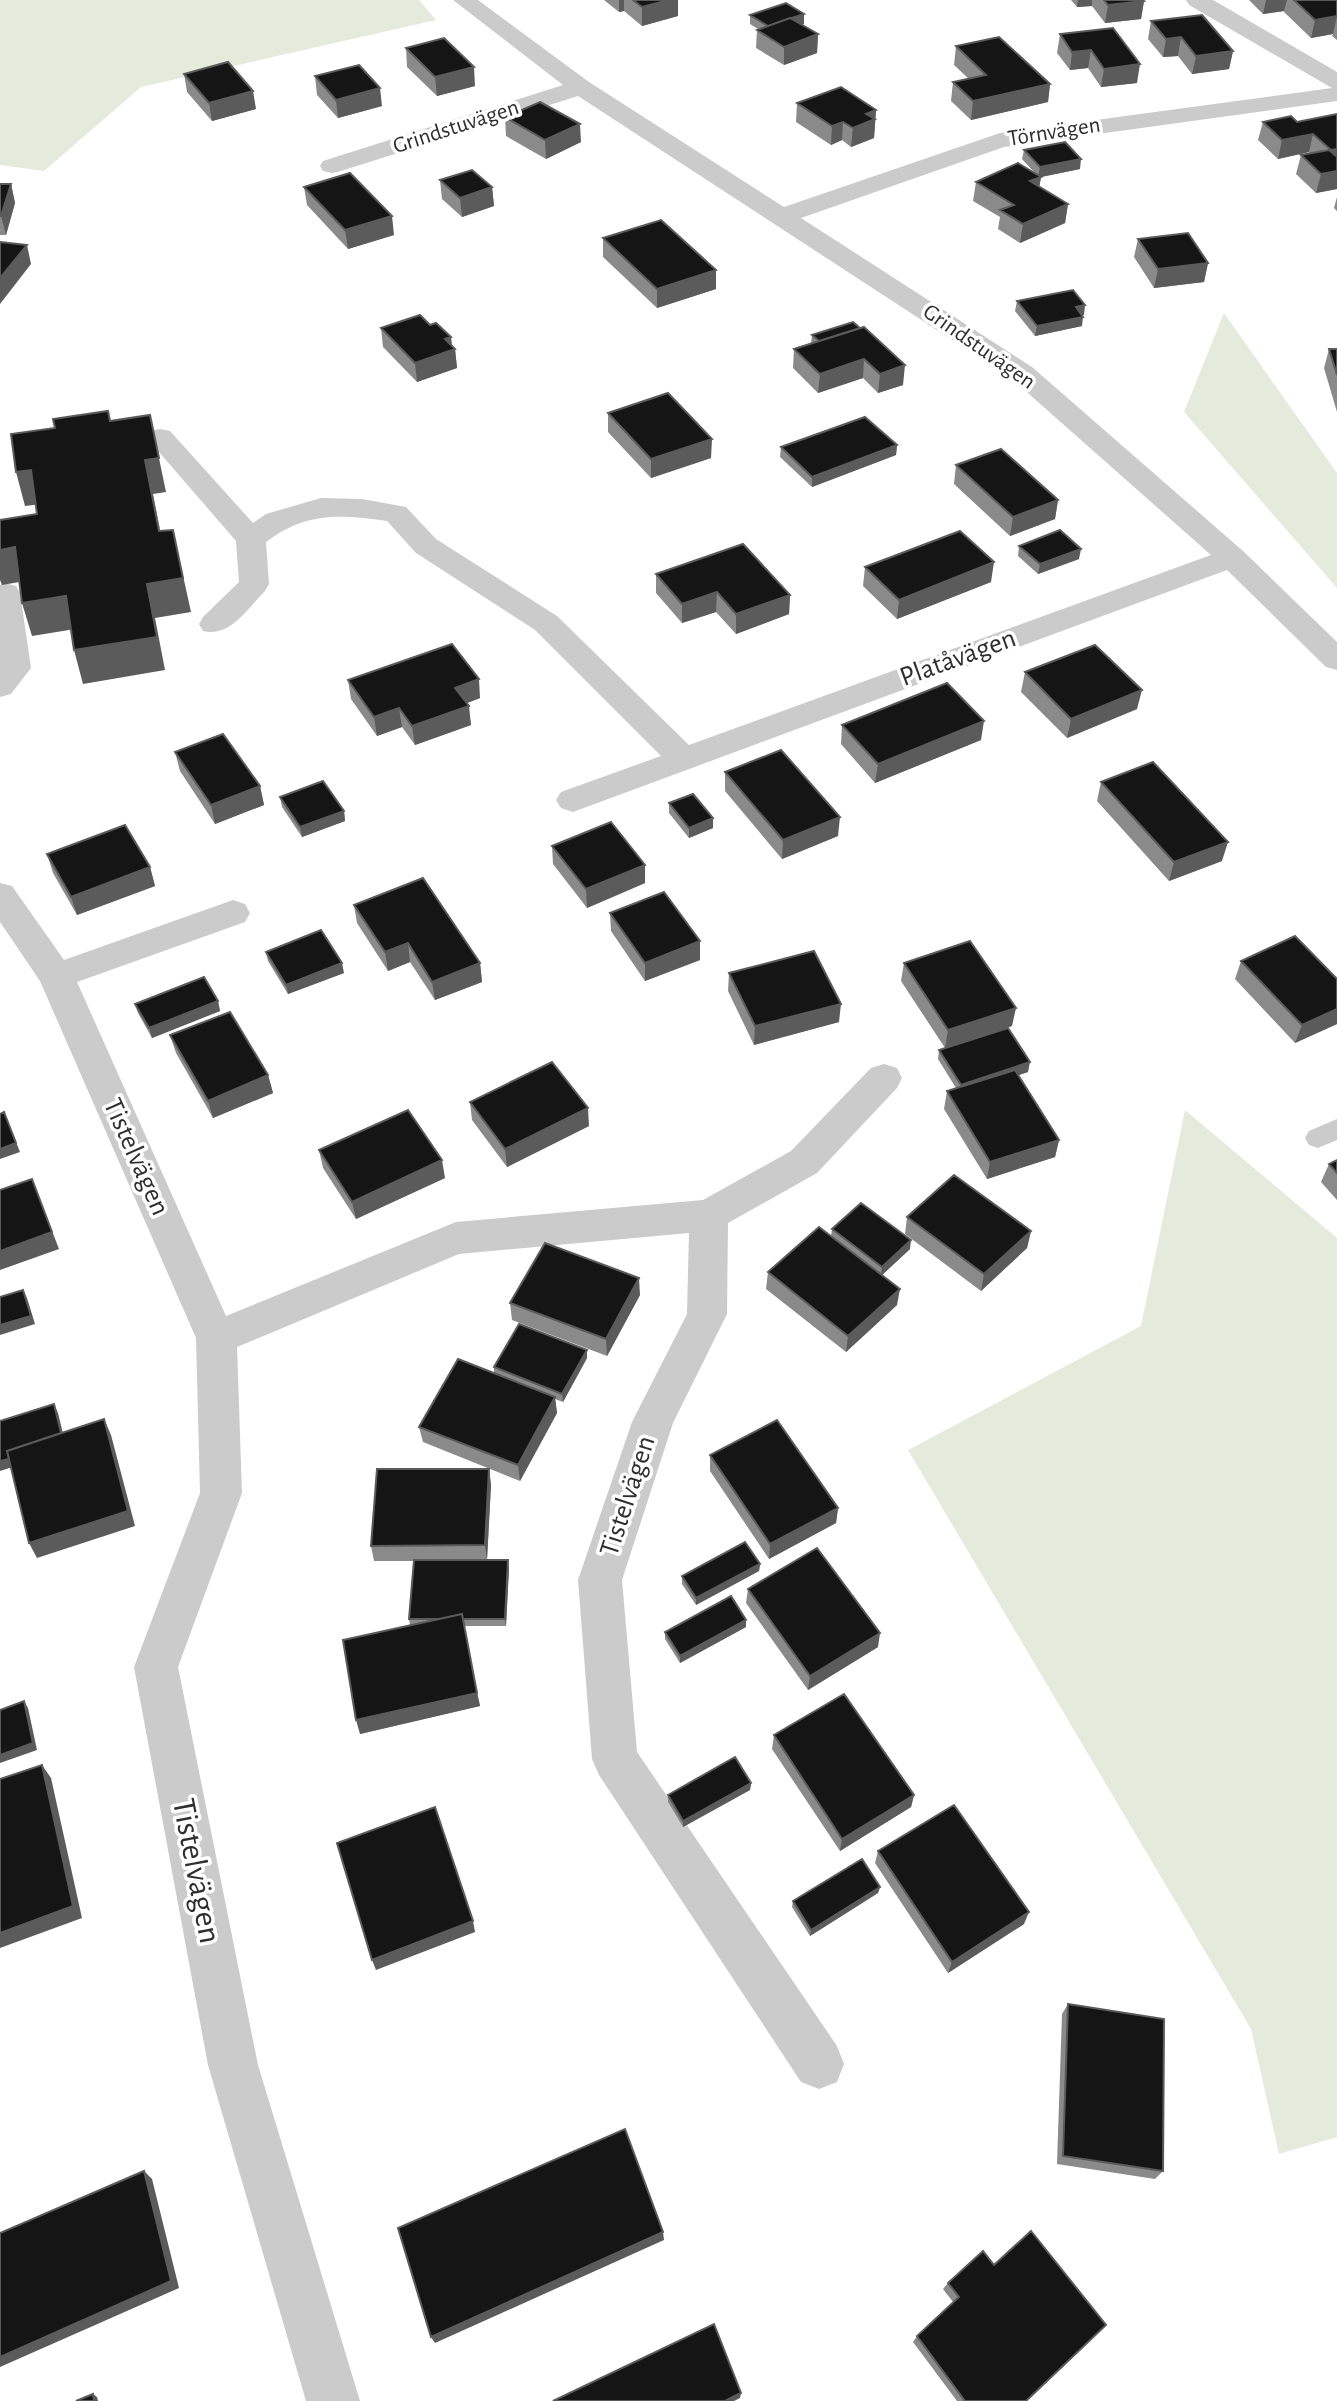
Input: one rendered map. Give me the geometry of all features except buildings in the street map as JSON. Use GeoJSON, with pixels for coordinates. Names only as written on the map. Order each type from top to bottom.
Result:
{"type":"FeatureCollection","features":[{"type":"Feature","properties":{"kind":"street","name":"Grindstuvägen"},"geometry":{"type":"LineString","coordinates":[[464,0],[581,88],[783,216],[1022,373],[1232,558],[1337,660]]}},
{"type":"Feature","properties":{"kind":"street"},"geometry":{"type":"LineString","coordinates":[[1197,0],[1337,82]]}},
{"type":"Feature","properties":{"kind":"street","name":"Grindstuvägen"},"geometry":{"type":"LineString","coordinates":[[332,166],[581,88]]}},
{"type":"Feature","properties":{"kind":"street","name":"Törnvägen"},"geometry":{"type":"LineString","coordinates":[[783,216],[1000,140],[1337,94]]}},
{"type":"Feature","properties":{"kind":"street"},"geometry":{"type":"LineString","coordinates":[[160,437],[251,539],[254,584],[214,624]]}},
{"type":"Feature","properties":{"kind":"street"},"geometry":{"type":"LineString","coordinates":[[251,539],[276,520],[321,507],[362,508],[396,513],[426,546],[546,623],[684,759]]}},
{"type":"Feature","properties":{"kind":"street","name":"Platåvägen"},"geometry":{"type":"LineString","coordinates":[[573,800],[1232,558]]}},
{"type":"Feature","properties":{"kind":"street"},"geometry":{"type":"LineString","coordinates":[[0,687],[15,668],[5,593]]}},
{"type":"Feature","properties":{"kind":"street","name":"Tistelvägen"},"geometry":{"type":"LineString","coordinates":[[0,895],[56,976],[216,1338],[221,1493],[156,1667],[233,2065],[333,2401]]}},
{"type":"Feature","properties":{"kind":"street"},"geometry":{"type":"LineString","coordinates":[[56,976],[233,913]]}},
{"type":"Feature","properties":{"kind":"street"},"geometry":{"type":"LineString","coordinates":[[216,1338],[456,1238],[709,1214],[804,1162],[884,1078]]}},
{"type":"Feature","properties":{"kind":"street","name":"Tistelvägen"},"geometry":{"type":"LineString","coordinates":[[709,1214],[707,1314],[653,1422],[600,1580],[615,1759],[819,2064]]}},
{"type":"Feature","properties":{"kind":"shaded area"},"geometry":{"type":"Polygon","coordinates":[[[0,0],[419,0],[436,20],[141,87],[44,171],[0,165],[0,0]]]}},
{"type":"Feature","properties":{"kind":"shaded area"},"geometry":{"type":"Polygon","coordinates":[[[1224,313],[1337,473],[1337,588],[1184,412],[1224,313]]]}},
{"type":"Feature","properties":{"kind":"shaded area"},"geometry":{"type":"Polygon","coordinates":[[[1185,1110],[1337,1238],[1337,2137],[1279,2154],[1251,2029],[908,1450],[1141,1326],[1185,1110]]]}}]}
